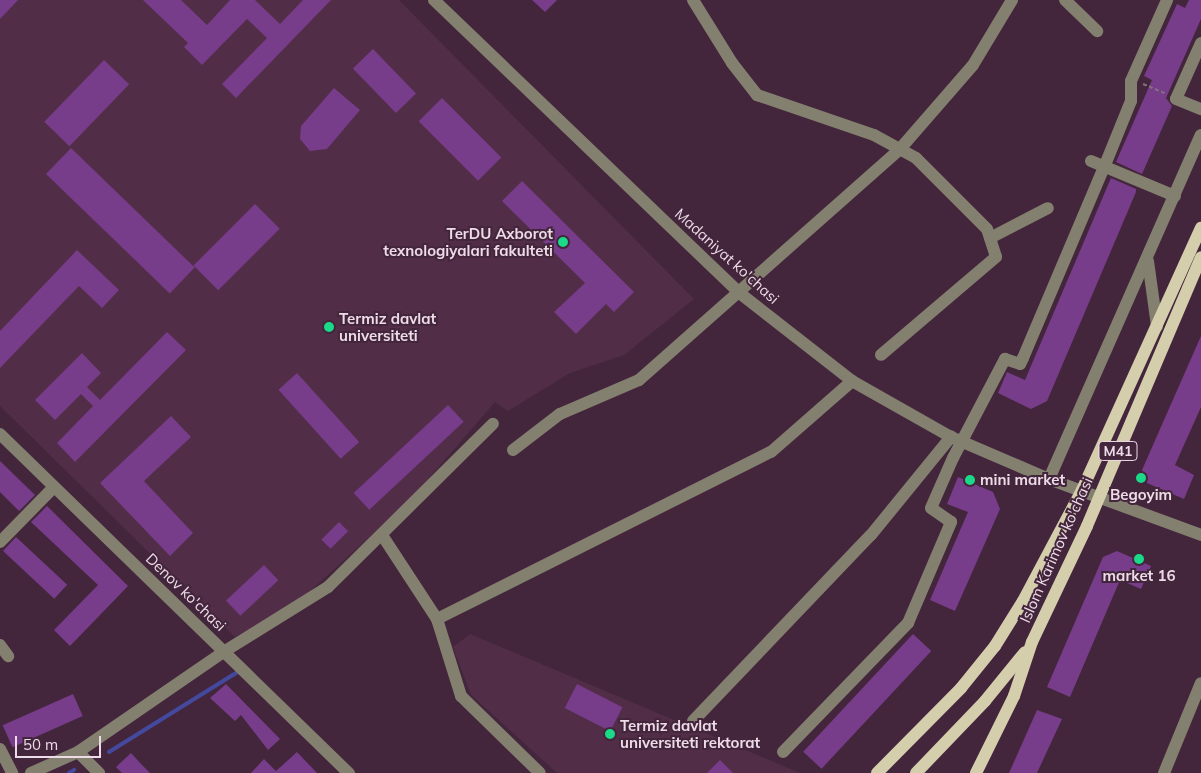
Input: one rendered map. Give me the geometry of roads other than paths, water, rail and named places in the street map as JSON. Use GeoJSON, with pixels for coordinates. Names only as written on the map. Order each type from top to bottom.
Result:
{"type":"FeatureCollection","features":[{"type":"Feature","properties":{"kind":"main road","name":"Islom Karimov ko'chasi"},"geometry":{"type":"LineString","coordinates":[[876,773],[961,688],[995,646],[1023,601],[1082,490],[1201,228]]}},
{"type":"Feature","properties":{"kind":"main road","name":"Islom Karimov ko'chasi"},"geometry":{"type":"LineString","coordinates":[[976,773],[1014,696],[1032,642],[1099,496],[1201,257]]}},
{"type":"Feature","properties":{"kind":"main road","name":"M41"},"geometry":{"type":"LineString","coordinates":[[916,773],[985,701],[1032,642]]}},
{"type":"Feature","properties":{"kind":"street","name":"Madaniyat ko'chasi"},"geometry":{"type":"LineString","coordinates":[[434,0],[737,291],[852,382],[956,439],[1049,479],[1201,535]]}},
{"type":"Feature","properties":{"kind":"street"},"geometry":{"type":"LineString","coordinates":[[693,0],[732,63],[758,95],[874,135],[916,158],[952,191],[987,229],[996,257],[882,354]]}},
{"type":"Feature","properties":{"kind":"street"},"geometry":{"type":"LineString","coordinates":[[513,450],[560,414],[639,380],[737,291],[900,149],[973,65],[1012,0]]}},
{"type":"Feature","properties":{"kind":"street"},"geometry":{"type":"LineString","coordinates":[[1064,0],[1097,31]]}},
{"type":"Feature","properties":{"kind":"street"},"geometry":{"type":"LineString","coordinates":[[693,721],[871,535],[956,439],[1004,359],[1020,364],[1105,166],[1131,101],[1132,79],[1167,0]]}},
{"type":"Feature","properties":{"kind":"street"},"geometry":{"type":"LineString","coordinates":[[1201,43],[1176,99],[1201,109]]}},
{"type":"Feature","properties":{"kind":"street"},"geometry":{"type":"LineString","coordinates":[[1049,479],[1148,261],[1201,135]]}},
{"type":"Feature","properties":{"kind":"street"},"geometry":{"type":"LineString","coordinates":[[1092,161],[1175,196]]}},
{"type":"Feature","properties":{"kind":"street"},"geometry":{"type":"LineString","coordinates":[[990,238],[1048,208]]}},
{"type":"Feature","properties":{"kind":"street"},"geometry":{"type":"LineString","coordinates":[[1148,261],[1157,326]]}},
{"type":"Feature","properties":{"kind":"street"},"geometry":{"type":"LineString","coordinates":[[437,619],[771,452],[852,382]]}},
{"type":"Feature","properties":{"kind":"street"},"geometry":{"type":"LineString","coordinates":[[31,773],[78,752],[225,652],[328,587],[382,536],[493,424]]}},
{"type":"Feature","properties":{"kind":"street","name":"Denov ko'chasi"},"geometry":{"type":"LineString","coordinates":[[0,434],[349,773]]}},
{"type":"Feature","properties":{"kind":"street"},"geometry":{"type":"LineString","coordinates":[[783,752],[908,622],[951,522],[931,508],[956,439]]}},
{"type":"Feature","properties":{"kind":"street"},"geometry":{"type":"LineString","coordinates":[[0,542],[54,487]]}},
{"type":"Feature","properties":{"kind":"street"},"geometry":{"type":"LineString","coordinates":[[382,536],[437,619],[461,696],[540,773]]}},
{"type":"Feature","properties":{"kind":"street"},"geometry":{"type":"LineString","coordinates":[[0,645],[8,656]]}},
{"type":"Feature","properties":{"kind":"street"},"geometry":{"type":"LineString","coordinates":[[1164,773],[1201,683]]}},
{"type":"Feature","properties":{"kind":"street"},"geometry":{"type":"LineString","coordinates":[[0,749],[12,773]]}},
{"type":"Feature","properties":{"kind":"street"},"geometry":{"type":"LineString","coordinates":[[78,752],[99,773]]}},
{"type":"Feature","properties":{"kind":"waterway"},"geometry":{"type":"LineString","coordinates":[[109,752],[236,673]]}},
{"type":"Feature","properties":{"kind":"waterway"},"geometry":{"type":"LineString","coordinates":[[69,773],[74,770]]}},
{"type":"Feature","properties":{"kind":"place","name":"TerDU Axborot texnologiyalari fakulteti"},"geometry":{"type":"Point","coordinates":[563,242]}},
{"type":"Feature","properties":{"kind":"place","name":"Termiz davlat universiteti"},"geometry":{"type":"Point","coordinates":[329,327]}},
{"type":"Feature","properties":{"kind":"place","name":"Begoyim"},"geometry":{"type":"Point","coordinates":[1141,478]}},
{"type":"Feature","properties":{"kind":"place","name":"mini market"},"geometry":{"type":"Point","coordinates":[970,480]}},
{"type":"Feature","properties":{"kind":"place","name":"market 16"},"geometry":{"type":"Point","coordinates":[1139,559]}},
{"type":"Feature","properties":{"kind":"place","name":"Termiz davlat universiteti rektorat"},"geometry":{"type":"Point","coordinates":[610,734]}}]}
